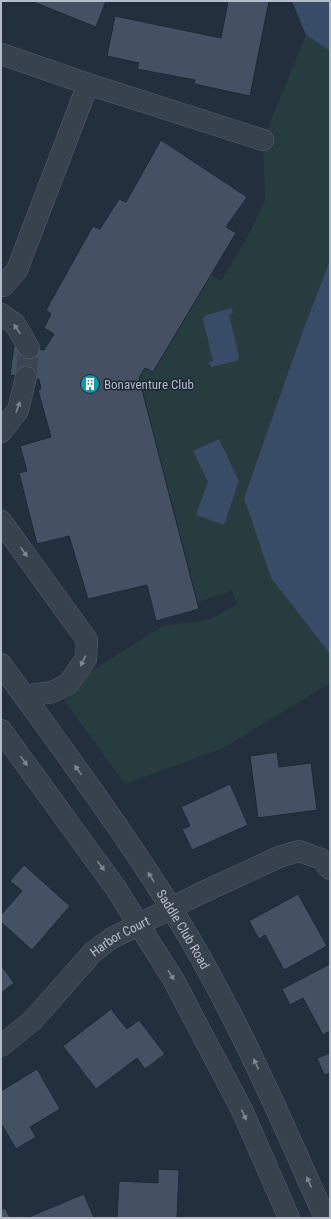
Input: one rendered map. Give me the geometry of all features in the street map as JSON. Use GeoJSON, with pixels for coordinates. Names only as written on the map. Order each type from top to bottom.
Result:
{"type":"FeatureCollection","features":[{"type":"Feature","properties":{"kind":"street"},"geometry":{"type":"LineString","coordinates":[[1,54],[88,84],[263,140]]}},
{"type":"Feature","properties":{"kind":"street"},"geometry":{"type":"LineString","coordinates":[[2,289],[17,270],[88,84]]}},
{"type":"Feature","properties":{"kind":"street"},"geometry":{"type":"LineString","coordinates":[[1,314],[15,324],[29,348]]}},
{"type":"Feature","properties":{"kind":"street"},"geometry":{"type":"LineString","coordinates":[[1,432],[18,410],[26,377]]}},
{"type":"Feature","properties":{"kind":"street"},"geometry":{"type":"LineString","coordinates":[[1,521],[87,640],[86,659],[68,684],[52,692],[24,696]]}},
{"type":"Feature","properties":{"kind":"street","name":"Saddle Club Road"},"geometry":{"type":"LineString","coordinates":[[1,664],[136,853],[171,908],[224,999],[282,1120],[325,1218]]}},
{"type":"Feature","properties":{"kind":"street"},"geometry":{"type":"LineString","coordinates":[[1,730],[115,886],[173,979],[242,1110],[289,1218]]}},
{"type":"Feature","properties":{"kind":"street","name":"Harbor Court"},"geometry":{"type":"LineString","coordinates":[[1,1046],[33,1020],[93,952],[112,938],[171,908],[279,857],[299,851],[321,859],[330,869]]}},
{"type":"Feature","properties":{"kind":"green space"},"geometry":{"type":"Polygon","coordinates":[[[306,35],[330,51],[330,260],[301,336],[244,498],[271,578],[330,654],[330,683],[223,748],[125,784],[58,692],[163,626],[208,620],[237,604],[232,591],[197,602],[139,378],[145,368],[154,371],[211,275],[221,281],[249,234],[265,201],[263,140],[306,35]]]}},
{"type":"Feature","properties":{"kind":"water"},"geometry":{"type":"Polygon","coordinates":[[[292,1],[330,1],[330,51],[306,35],[292,1]]]}},
{"type":"Feature","properties":{"kind":"water"},"geometry":{"type":"Polygon","coordinates":[[[330,260],[330,654],[271,578],[244,498],[301,336],[330,260]]]}},
{"type":"Feature","properties":{"kind":"water"},"geometry":{"type":"Polygon","coordinates":[[[232,308],[233,313],[229,314],[239,357],[237,361],[211,367],[209,362],[213,361],[203,319],[206,315],[232,308]]]}},
{"type":"Feature","properties":{"kind":"water"},"geometry":{"type":"Polygon","coordinates":[[[219,439],[239,481],[224,525],[196,515],[208,482],[193,451],[219,439]]]}},
{"type":"Feature","properties":{"kind":"building"},"geometry":{"type":"Polygon","coordinates":[[[31,1],[106,1],[96,27],[31,1]]]}},
{"type":"Feature","properties":{"kind":"building"},"geometry":{"type":"Polygon","coordinates":[[[228,1],[269,1],[250,96],[194,84],[195,80],[137,69],[139,63],[107,56],[115,16],[221,38],[228,1]]]}},
{"type":"Feature","properties":{"kind":"building","name":"Bonaventure Club"},"geometry":{"type":"Polygon","coordinates":[[[161,140],[247,197],[226,227],[236,233],[153,372],[145,368],[139,378],[199,609],[156,621],[147,585],[88,599],[69,536],[37,544],[19,473],[27,471],[20,446],[51,437],[38,390],[41,389],[39,379],[10,375],[14,346],[44,350],[54,334],[44,328],[51,314],[46,310],[93,226],[100,229],[119,199],[126,202],[161,140]]]}},
{"type":"Feature","properties":{"kind":"building"},"geometry":{"type":"Polygon","coordinates":[[[277,752],[279,767],[311,763],[317,810],[258,818],[250,756],[277,752]]]}},
{"type":"Feature","properties":{"kind":"building"},"geometry":{"type":"Polygon","coordinates":[[[230,784],[248,825],[192,850],[182,829],[190,826],[181,807],[230,784]]]}},
{"type":"Feature","properties":{"kind":"building"},"geometry":{"type":"Polygon","coordinates":[[[24,865],[70,906],[32,950],[1,922],[1,915],[22,891],[10,881],[24,865]]]}},
{"type":"Feature","properties":{"kind":"building"},"geometry":{"type":"Polygon","coordinates":[[[298,894],[327,946],[284,970],[265,935],[259,939],[249,921],[298,894]]]}},
{"type":"Feature","properties":{"kind":"building"},"geometry":{"type":"Polygon","coordinates":[[[330,964],[330,1031],[323,1035],[303,998],[290,1005],[282,989],[330,964]]]}},
{"type":"Feature","properties":{"kind":"building"},"geometry":{"type":"Polygon","coordinates":[[[1,965],[14,983],[1,993],[1,965]]]}},
{"type":"Feature","properties":{"kind":"building"},"geometry":{"type":"Polygon","coordinates":[[[111,1009],[127,1029],[139,1020],[165,1054],[145,1069],[137,1058],[96,1089],[63,1046],[111,1009]]]}},
{"type":"Feature","properties":{"kind":"building"},"geometry":{"type":"Polygon","coordinates":[[[330,1053],[330,1073],[324,1075],[317,1058],[330,1053]]]}},
{"type":"Feature","properties":{"kind":"building"},"geometry":{"type":"Polygon","coordinates":[[[37,1069],[60,1109],[30,1127],[36,1137],[16,1149],[1,1123],[1,1091],[37,1069]]]}},
{"type":"Feature","properties":{"kind":"building"},"geometry":{"type":"Polygon","coordinates":[[[158,1169],[179,1170],[177,1218],[117,1218],[119,1181],[158,1183],[158,1169]]]}},
{"type":"Feature","properties":{"kind":"building"},"geometry":{"type":"Polygon","coordinates":[[[84,1194],[94,1218],[29,1217],[84,1194]]]}},
{"type":"Feature","properties":{"kind":"building"},"geometry":{"type":"Polygon","coordinates":[[[5,1208],[10,1218],[1,1218],[1,1210],[5,1208]]]}},
{"type":"Feature","properties":{"kind":"tunnel"},"geometry":{"type":"LineString","coordinates":[[26,377],[29,348]]}},
{"type":"Feature","properties":{"kind":"place","name":"Bonaventure Club"},"geometry":{"type":"Point","coordinates":[90,384]}}]}
